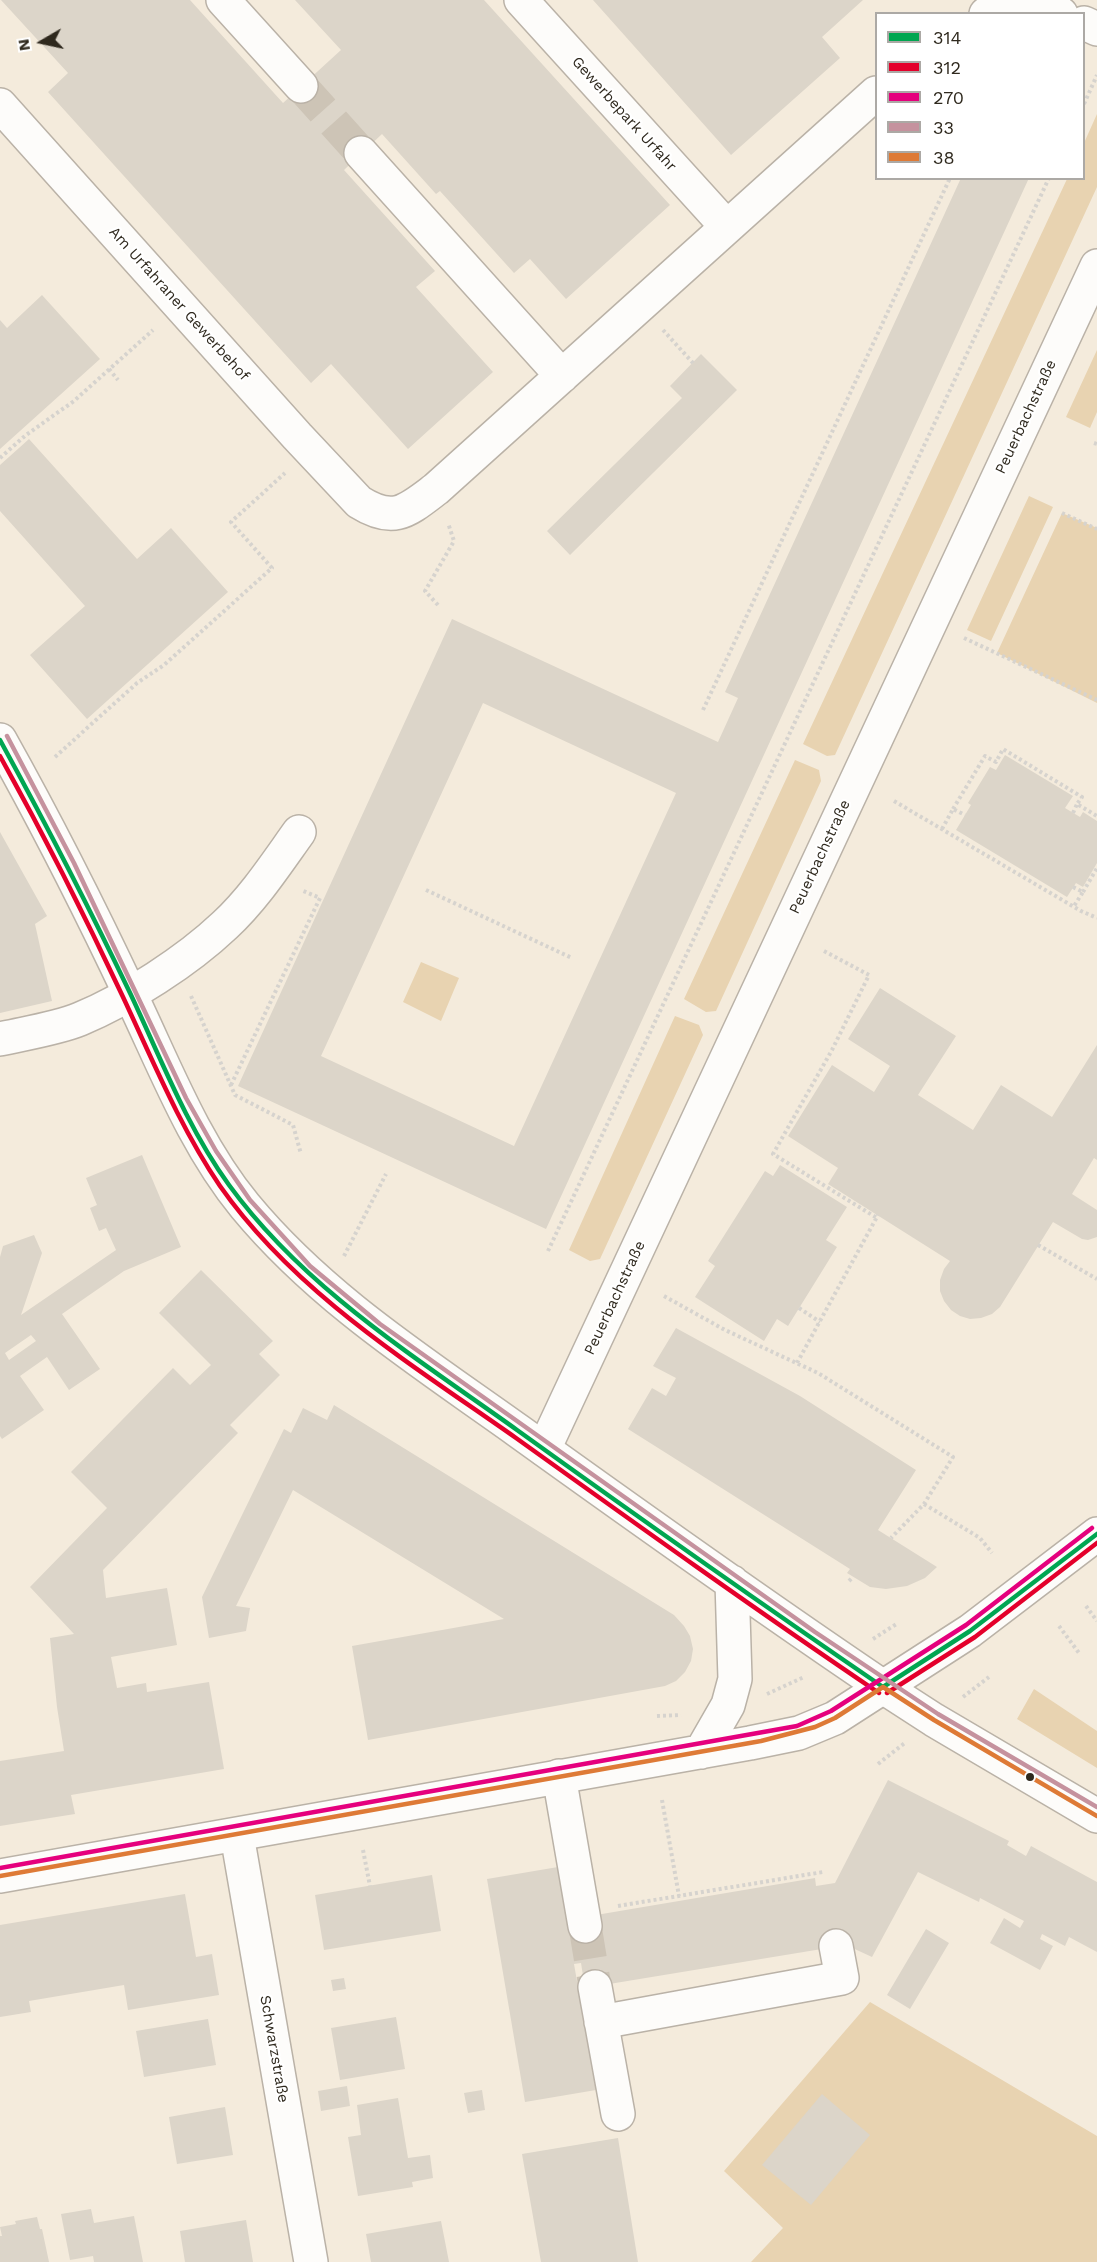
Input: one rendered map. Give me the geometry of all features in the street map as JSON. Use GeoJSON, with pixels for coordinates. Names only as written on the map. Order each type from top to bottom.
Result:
{"type":"FeatureCollection","features":[{"type":"Feature","properties":{"kind":"street"},"geometry":{"type":"LineString","coordinates":[[223,0],[301,86]]}},
{"type":"Feature","properties":{"kind":"street","name":"Gewerbepark Urfahr"},"geometry":{"type":"LineString","coordinates":[[521,0],[727,227]]}},
{"type":"Feature","properties":{"kind":"street"},"geometry":{"type":"LineString","coordinates":[[993,12],[1003,9],[1030,8],[1051,12]]}},
{"type":"Feature","properties":{"kind":"street"},"geometry":{"type":"LineString","coordinates":[[436,489],[875,94]]}},
{"type":"Feature","properties":{"kind":"street","name":"Am Urfahraner Gewerbehof"},"geometry":{"type":"LineString","coordinates":[[0,105],[359,502],[370,509],[388,514],[409,510],[436,489]]}},
{"type":"Feature","properties":{"kind":"street"},"geometry":{"type":"LineString","coordinates":[[361,153],[562,376]]}},
{"type":"Feature","properties":{"kind":"street","name":"Peuerbachstraße"},"geometry":{"type":"LineString","coordinates":[[544,1449],[1097,266]]}},
{"type":"Feature","properties":{"kind":"street"},"geometry":{"type":"LineString","coordinates":[[0,740],[67,866],[130,993],[179,1101],[210,1155],[244,1205],[305,1271],[375,1330],[841,1659],[934,1720],[1097,1816]]}},
{"type":"Feature","properties":{"kind":"street"},"geometry":{"type":"LineString","coordinates":[[0,1039],[78,1020],[130,993],[180,962],[226,924],[262,883],[298,832]]}},
{"type":"Feature","properties":{"kind":"street"},"geometry":{"type":"LineString","coordinates":[[0,1876],[701,1752],[761,1741],[815,1727],[835,1718],[970,1631],[1097,1534]]}},
{"type":"Feature","properties":{"kind":"street"},"geometry":{"type":"LineString","coordinates":[[701,1752],[728,1705],[735,1679],[732,1582]]}},
{"type":"Feature","properties":{"kind":"street"},"geometry":{"type":"LineString","coordinates":[[558,1776],[583,1919]]}},
{"type":"Feature","properties":{"kind":"street","name":"Schwarzstraße"},"geometry":{"type":"LineString","coordinates":[[237,1835],[311,2262]]}},
{"type":"Feature","properties":{"kind":"street"},"geometry":{"type":"LineString","coordinates":[[601,2022],[842,1978],[836,1946]]}},
{"type":"Feature","properties":{"kind":"street"},"geometry":{"type":"LineString","coordinates":[[595,1987],[618,2114]]}},
{"type":"Feature","properties":{"kind":"path"},"geometry":{"type":"LineString","coordinates":[[1085,100],[1097,75]]}},
{"type":"Feature","properties":{"kind":"path"},"geometry":{"type":"LineString","coordinates":[[703,710],[949,180]]}},
{"type":"Feature","properties":{"kind":"path"},"geometry":{"type":"LineString","coordinates":[[548,1251],[1047,180]]}},
{"type":"Feature","properties":{"kind":"path"},"geometry":{"type":"LineString","coordinates":[[0,458],[26,435],[74,401],[180,305]]}},
{"type":"Feature","properties":{"kind":"path"},"geometry":{"type":"LineString","coordinates":[[640,306],[693,363]]}},
{"type":"Feature","properties":{"kind":"path"},"geometry":{"type":"LineString","coordinates":[[109,369],[118,380]]}},
{"type":"Feature","properties":{"kind":"path"},"geometry":{"type":"LineString","coordinates":[[55,757],[137,682],[164,665],[272,568],[231,522],[310,450]]}},
{"type":"Feature","properties":{"kind":"path"},"geometry":{"type":"LineString","coordinates":[[436,489],[454,541],[425,591],[438,605]]}},
{"type":"Feature","properties":{"kind":"path"},"geometry":{"type":"LineString","coordinates":[[1062,513],[1097,529]]}},
{"type":"Feature","properties":{"kind":"path"},"geometry":{"type":"LineString","coordinates":[[968,640],[1097,700]]}},
{"type":"Feature","properties":{"kind":"path"},"geometry":{"type":"LineString","coordinates":[[942,829],[985,756],[996,762],[1003,749],[1082,797],[1073,813]]}},
{"type":"Feature","properties":{"kind":"path"},"geometry":{"type":"LineString","coordinates":[[894,801],[1097,918]]}},
{"type":"Feature","properties":{"kind":"path"},"geometry":{"type":"LineString","coordinates":[[1077,804],[1097,816]]}},
{"type":"Feature","properties":{"kind":"path"},"geometry":{"type":"LineString","coordinates":[[953,809],[965,815]]}},
{"type":"Feature","properties":{"kind":"path"},"geometry":{"type":"LineString","coordinates":[[1074,906],[1097,868]]}},
{"type":"Feature","properties":{"kind":"path"},"geometry":{"type":"LineString","coordinates":[[1073,887],[1083,892]]}},
{"type":"Feature","properties":{"kind":"path"},"geometry":{"type":"LineString","coordinates":[[231,1085],[320,898],[299,889]]}},
{"type":"Feature","properties":{"kind":"path"},"geometry":{"type":"LineString","coordinates":[[426,890],[572,958]]}},
{"type":"Feature","properties":{"kind":"path"},"geometry":{"type":"LineString","coordinates":[[797,1363],[877,1216],[773,1154],[832,1050],[870,975],[824,951]]}},
{"type":"Feature","properties":{"kind":"path"},"geometry":{"type":"LineString","coordinates":[[192,999],[236,1095],[293,1125],[301,1154]]}},
{"type":"Feature","properties":{"kind":"path"},"geometry":{"type":"LineString","coordinates":[[342,1260],[386,1174]]}},
{"type":"Feature","properties":{"kind":"path"},"geometry":{"type":"LineString","coordinates":[[1038,1245],[1097,1279]]}},
{"type":"Feature","properties":{"kind":"path"},"geometry":{"type":"LineString","coordinates":[[664,1296],[725,1330],[818,1373],[953,1457],[924,1504],[891,1538]]}},
{"type":"Feature","properties":{"kind":"path"},"geometry":{"type":"LineString","coordinates":[[799,1308],[820,1322]]}},
{"type":"Feature","properties":{"kind":"path"},"geometry":{"type":"LineString","coordinates":[[924,1504],[980,1538],[992,1553]]}},
{"type":"Feature","properties":{"kind":"path"},"geometry":{"type":"LineString","coordinates":[[1086,1606],[1097,1621]]}},
{"type":"Feature","properties":{"kind":"path"},"geometry":{"type":"LineString","coordinates":[[657,1716],[681,1715],[777,1691],[841,1659],[898,1623]]}},
{"type":"Feature","properties":{"kind":"path"},"geometry":{"type":"LineString","coordinates":[[1059,1626],[1079,1653]]}},
{"type":"Feature","properties":{"kind":"path"},"geometry":{"type":"LineString","coordinates":[[662,1800],[679,1896]]}},
{"type":"Feature","properties":{"kind":"path"},"geometry":{"type":"LineString","coordinates":[[363,1851],[370,1886]]}},
{"type":"Feature","properties":{"kind":"path"},"geometry":{"type":"LineString","coordinates":[[583,1919],[679,1896],[823,1872]]}},
{"type":"Feature","properties":{"kind":"shaded area"},"geometry":{"type":"Polygon","coordinates":[[[1097,114],[1097,187],[835,755],[827,756],[803,744],[1067,180],[1085,180],[1085,141],[1097,114]]]}},
{"type":"Feature","properties":{"kind":"shaded area"},"geometry":{"type":"Polygon","coordinates":[[[1097,350],[1097,412],[1090,428],[1066,417],[1097,350]]]}},
{"type":"Feature","properties":{"kind":"shaded area"},"geometry":{"type":"Polygon","coordinates":[[[1029,496],[1053,507],[991,641],[967,630],[1029,496]]]}},
{"type":"Feature","properties":{"kind":"shaded area"},"geometry":{"type":"Polygon","coordinates":[[[1062,513],[1097,528],[1097,703],[997,653],[1062,513]]]}},
{"type":"Feature","properties":{"kind":"shaded area"},"geometry":{"type":"Polygon","coordinates":[[[795,760],[819,770],[821,781],[716,1011],[706,1012],[684,999],[795,760]]]}},
{"type":"Feature","properties":{"kind":"shaded area"},"geometry":{"type":"Polygon","coordinates":[[[421,962],[459,978],[441,1021],[403,1002],[421,962]]]}},
{"type":"Feature","properties":{"kind":"shaded area"},"geometry":{"type":"Polygon","coordinates":[[[675,1016],[699,1025],[703,1035],[600,1259],[590,1261],[569,1250],[675,1016]]]}},
{"type":"Feature","properties":{"kind":"shaded area"},"geometry":{"type":"Polygon","coordinates":[[[1034,1689],[1097,1731],[1097,1768],[1017,1719],[1034,1689]]]}},
{"type":"Feature","properties":{"kind":"shaded area"},"geometry":{"type":"Polygon","coordinates":[[[870,2002],[1097,2136],[1097,2262],[751,2262],[783,2228],[724,2171],[870,2002]]]}},
{"type":"Feature","properties":{"kind":"building"},"geometry":{"type":"Polygon","coordinates":[[[1,0],[190,0],[283,103],[341,50],[295,0],[484,0],[670,205],[566,299],[530,259],[514,273],[440,191],[436,194],[382,134],[344,170],[435,271],[416,287],[493,372],[408,449],[331,364],[311,383],[48,92],[68,73],[1,0]]]}},
{"type":"Feature","properties":{"kind":"building"},"geometry":{"type":"Polygon","coordinates":[[[593,0],[863,0],[822,37],[840,58],[731,155],[593,0]]]}},
{"type":"Feature","properties":{"kind":"building"},"geometry":{"type":"Polygon","coordinates":[[[960,180],[1028,180],[546,1229],[238,1086],[452,619],[718,742],[738,698],[725,692],[960,180]],[[483,703],[321,1056],[514,1146],[676,793],[483,703]]]}},
{"type":"Feature","properties":{"kind":"building"},"geometry":{"type":"Polygon","coordinates":[[[42,295],[100,359],[0,449],[0,320],[7,328],[42,295]]]}},
{"type":"Feature","properties":{"kind":"building"},"geometry":{"type":"Polygon","coordinates":[[[701,354],[737,390],[570,555],[547,531],[682,398],[670,386],[701,354]]]}},
{"type":"Feature","properties":{"kind":"building"},"geometry":{"type":"Polygon","coordinates":[[[29,439],[137,559],[171,528],[228,592],[87,719],[30,655],[85,606],[0,511],[0,465],[29,439]]]}},
{"type":"Feature","properties":{"kind":"building"},"geometry":{"type":"Polygon","coordinates":[[[1005,755],[1073,796],[1065,808],[1080,817],[1083,812],[1097,821],[1097,863],[1083,887],[1076,883],[1067,897],[956,830],[971,805],[968,803],[990,767],[996,770],[1005,755]]]}},
{"type":"Feature","properties":{"kind":"building"},"geometry":{"type":"Polygon","coordinates":[[[0,832],[47,916],[35,924],[52,1001],[0,1013],[0,832]]]}},
{"type":"Feature","properties":{"kind":"building"},"geometry":{"type":"Polygon","coordinates":[[[880,988],[956,1036],[918,1095],[973,1130],[1001,1085],[1052,1117],[1097,1045],[1097,1160],[1094,1158],[1072,1194],[1097,1210],[1097,1237],[1082,1239],[1053,1222],[1000,1307],[992,1314],[981,1318],[970,1319],[960,1316],[944,1301],[940,1291],[940,1280],[950,1261],[828,1184],[838,1168],[788,1136],[832,1065],[874,1092],[890,1066],[848,1039],[880,988]]]}},
{"type":"Feature","properties":{"kind":"building"},"geometry":{"type":"Polygon","coordinates":[[[142,1155],[181,1247],[124,1271],[62,1314],[100,1369],[69,1390],[47,1357],[20,1376],[44,1410],[2,1439],[0,1436],[0,1257],[3,1246],[34,1235],[42,1253],[21,1315],[116,1250],[106,1228],[99,1231],[90,1208],[97,1205],[86,1178],[142,1155]],[[31,1335],[5,1353],[9,1360],[36,1341],[31,1335]]]}},
{"type":"Feature","properties":{"kind":"building"},"geometry":{"type":"Polygon","coordinates":[[[780,1165],[847,1207],[826,1240],[837,1247],[788,1326],[777,1319],[764,1341],[695,1297],[715,1266],[708,1261],[765,1171],[773,1176],[780,1165]]]}},
{"type":"Feature","properties":{"kind":"building"},"geometry":{"type":"Polygon","coordinates":[[[201,1270],[273,1341],[259,1354],[280,1375],[230,1425],[238,1433],[103,1570],[106,1598],[167,1588],[177,1645],[111,1657],[117,1688],[146,1683],[147,1692],[209,1682],[224,1769],[71,1795],[75,1814],[0,1826],[0,1761],[64,1751],[50,1638],[74,1634],[30,1587],[107,1508],[71,1472],[173,1368],[190,1385],[211,1365],[159,1313],[201,1270]]]}},
{"type":"Feature","properties":{"kind":"building"},"geometry":{"type":"Polygon","coordinates":[[[676,1328],[800,1396],[916,1470],[878,1530],[937,1567],[925,1578],[907,1586],[886,1589],[870,1587],[847,1573],[850,1569],[628,1429],[652,1388],[666,1396],[676,1378],[653,1366],[676,1328]]]}},
{"type":"Feature","properties":{"kind":"building"},"geometry":{"type":"Polygon","coordinates":[[[334,1405],[674,1615],[690,1636],[693,1649],[691,1661],[685,1672],[676,1681],[665,1686],[368,1740],[352,1646],[504,1619],[293,1490],[236,1606],[250,1608],[246,1631],[209,1638],[202,1597],[284,1429],[291,1433],[303,1408],[327,1420],[334,1405]]]}},
{"type":"Feature","properties":{"kind":"building"},"geometry":{"type":"Polygon","coordinates":[[[888,1780],[1009,1841],[1007,1845],[1026,1856],[1031,1846],[1097,1882],[1097,1952],[1069,1937],[1065,1946],[1042,1934],[1040,1939],[1053,1946],[1040,1970],[990,1943],[1004,1918],[1020,1928],[1024,1921],[980,1898],[979,1902],[918,1872],[872,1957],[846,1945],[585,1988],[581,1963],[574,1964],[596,2090],[525,2102],[487,1879],[558,1867],[568,1928],[597,1924],[596,1915],[815,1878],[816,1886],[835,1883],[888,1780]]]}},
{"type":"Feature","properties":{"kind":"building"},"geometry":{"type":"Polygon","coordinates":[[[432,1875],[441,1931],[324,1950],[315,1895],[432,1875]]]}},
{"type":"Feature","properties":{"kind":"building"},"geometry":{"type":"Polygon","coordinates":[[[185,1894],[196,1957],[212,1954],[219,1995],[128,2010],[124,1985],[29,2001],[31,2012],[0,2017],[0,1925],[185,1894]]]}},
{"type":"Feature","properties":{"kind":"building"},"geometry":{"type":"Polygon","coordinates":[[[926,1929],[949,1943],[910,2009],[887,1995],[926,1929]]]}},
{"type":"Feature","properties":{"kind":"building"},"geometry":{"type":"Polygon","coordinates":[[[344,1978],[346,1989],[333,1991],[331,1980],[344,1978]]]}},
{"type":"Feature","properties":{"kind":"building"},"geometry":{"type":"Polygon","coordinates":[[[396,2017],[405,2069],[340,2080],[331,2028],[396,2017]]]}},
{"type":"Feature","properties":{"kind":"building"},"geometry":{"type":"Polygon","coordinates":[[[208,2019],[216,2065],[144,2077],[136,2031],[208,2019]]]}},
{"type":"Feature","properties":{"kind":"building"},"geometry":{"type":"Polygon","coordinates":[[[347,2086],[350,2106],[321,2111],[318,2091],[347,2086]]]}},
{"type":"Feature","properties":{"kind":"building"},"geometry":{"type":"Polygon","coordinates":[[[482,2090],[485,2110],[468,2113],[464,2093],[482,2090]]]}},
{"type":"Feature","properties":{"kind":"building"},"geometry":{"type":"Polygon","coordinates":[[[822,2094],[870,2135],[811,2205],[762,2165],[822,2094]]]}},
{"type":"Feature","properties":{"kind":"building"},"geometry":{"type":"Polygon","coordinates":[[[398,2098],[408,2158],[430,2155],[433,2178],[412,2182],[413,2187],[358,2196],[348,2137],[361,2135],[357,2105],[398,2098]]]}},
{"type":"Feature","properties":{"kind":"building"},"geometry":{"type":"Polygon","coordinates":[[[225,2107],[233,2155],[177,2164],[169,2117],[225,2107]]]}},
{"type":"Feature","properties":{"kind":"building"},"geometry":{"type":"Polygon","coordinates":[[[618,2138],[638,2262],[541,2262],[522,2154],[618,2138]]]}},
{"type":"Feature","properties":{"kind":"building"},"geometry":{"type":"Polygon","coordinates":[[[91,2209],[94,2223],[134,2216],[143,2262],[94,2262],[93,2256],[70,2260],[61,2214],[91,2209]]]}},
{"type":"Feature","properties":{"kind":"building"},"geometry":{"type":"Polygon","coordinates":[[[37,2217],[49,2262],[0,2262],[0,2236],[2,2236],[0,2227],[16,2224],[15,2221],[37,2217]]]}},
{"type":"Feature","properties":{"kind":"building"},"geometry":{"type":"Polygon","coordinates":[[[246,2220],[253,2262],[185,2262],[180,2231],[246,2220]]]}},
{"type":"Feature","properties":{"kind":"building"},"geometry":{"type":"Polygon","coordinates":[[[441,2221],[449,2262],[371,2262],[366,2234],[441,2221]]]}},
{"type":"Feature","properties":{"kind":"tunnel"},"geometry":{"type":"LineString","coordinates":[[301,86],[361,153]]}},
{"type":"Feature","properties":{"kind":"tunnel"},"geometry":{"type":"LineString","coordinates":[[585,1926],[595,1987]]}},
{"type":"Feature","properties":{"kind":"transit line","name":"33"},"geometry":{"type":"LineString","coordinates":[[7,736],[74,863],[186,1098],[216,1151],[250,1200],[310,1266],[380,1324],[815,1632],[938,1714],[1097,1807]]}},
{"type":"Feature","properties":{"kind":"transit line","name":"314"},"geometry":{"type":"LineString","coordinates":[[0,740],[100,931],[187,1116],[214,1163],[259,1222],[326,1289],[401,1348],[699,1560],[883,1687]]}},
{"type":"Feature","properties":{"kind":"transit line","name":"312"},"geometry":{"type":"LineString","coordinates":[[0,756],[79,906],[192,1141],[220,1186],[250,1225],[319,1293],[396,1354],[879,1693]]}},
{"type":"Feature","properties":{"kind":"transit line","name":"270"},"geometry":{"type":"LineString","coordinates":[[0,1868],[797,1726],[831,1711],[966,1625],[1092,1528]]}},
{"type":"Feature","properties":{"kind":"transit line","name":"314"},"geometry":{"type":"LineString","coordinates":[[883,1687],[970,1631],[1097,1534]]}},
{"type":"Feature","properties":{"kind":"transit line","name":"312"},"geometry":{"type":"LineString","coordinates":[[887,1693],[975,1637],[1097,1543]]}},
{"type":"Feature","properties":{"kind":"transit line","name":"38"},"geometry":{"type":"LineString","coordinates":[[883,1687],[934,1720],[1097,1816]]}},
{"type":"Feature","properties":{"kind":"transit line","name":"38"},"geometry":{"type":"LineString","coordinates":[[0,1876],[761,1741],[815,1727],[835,1718],[883,1687]]}}]}
